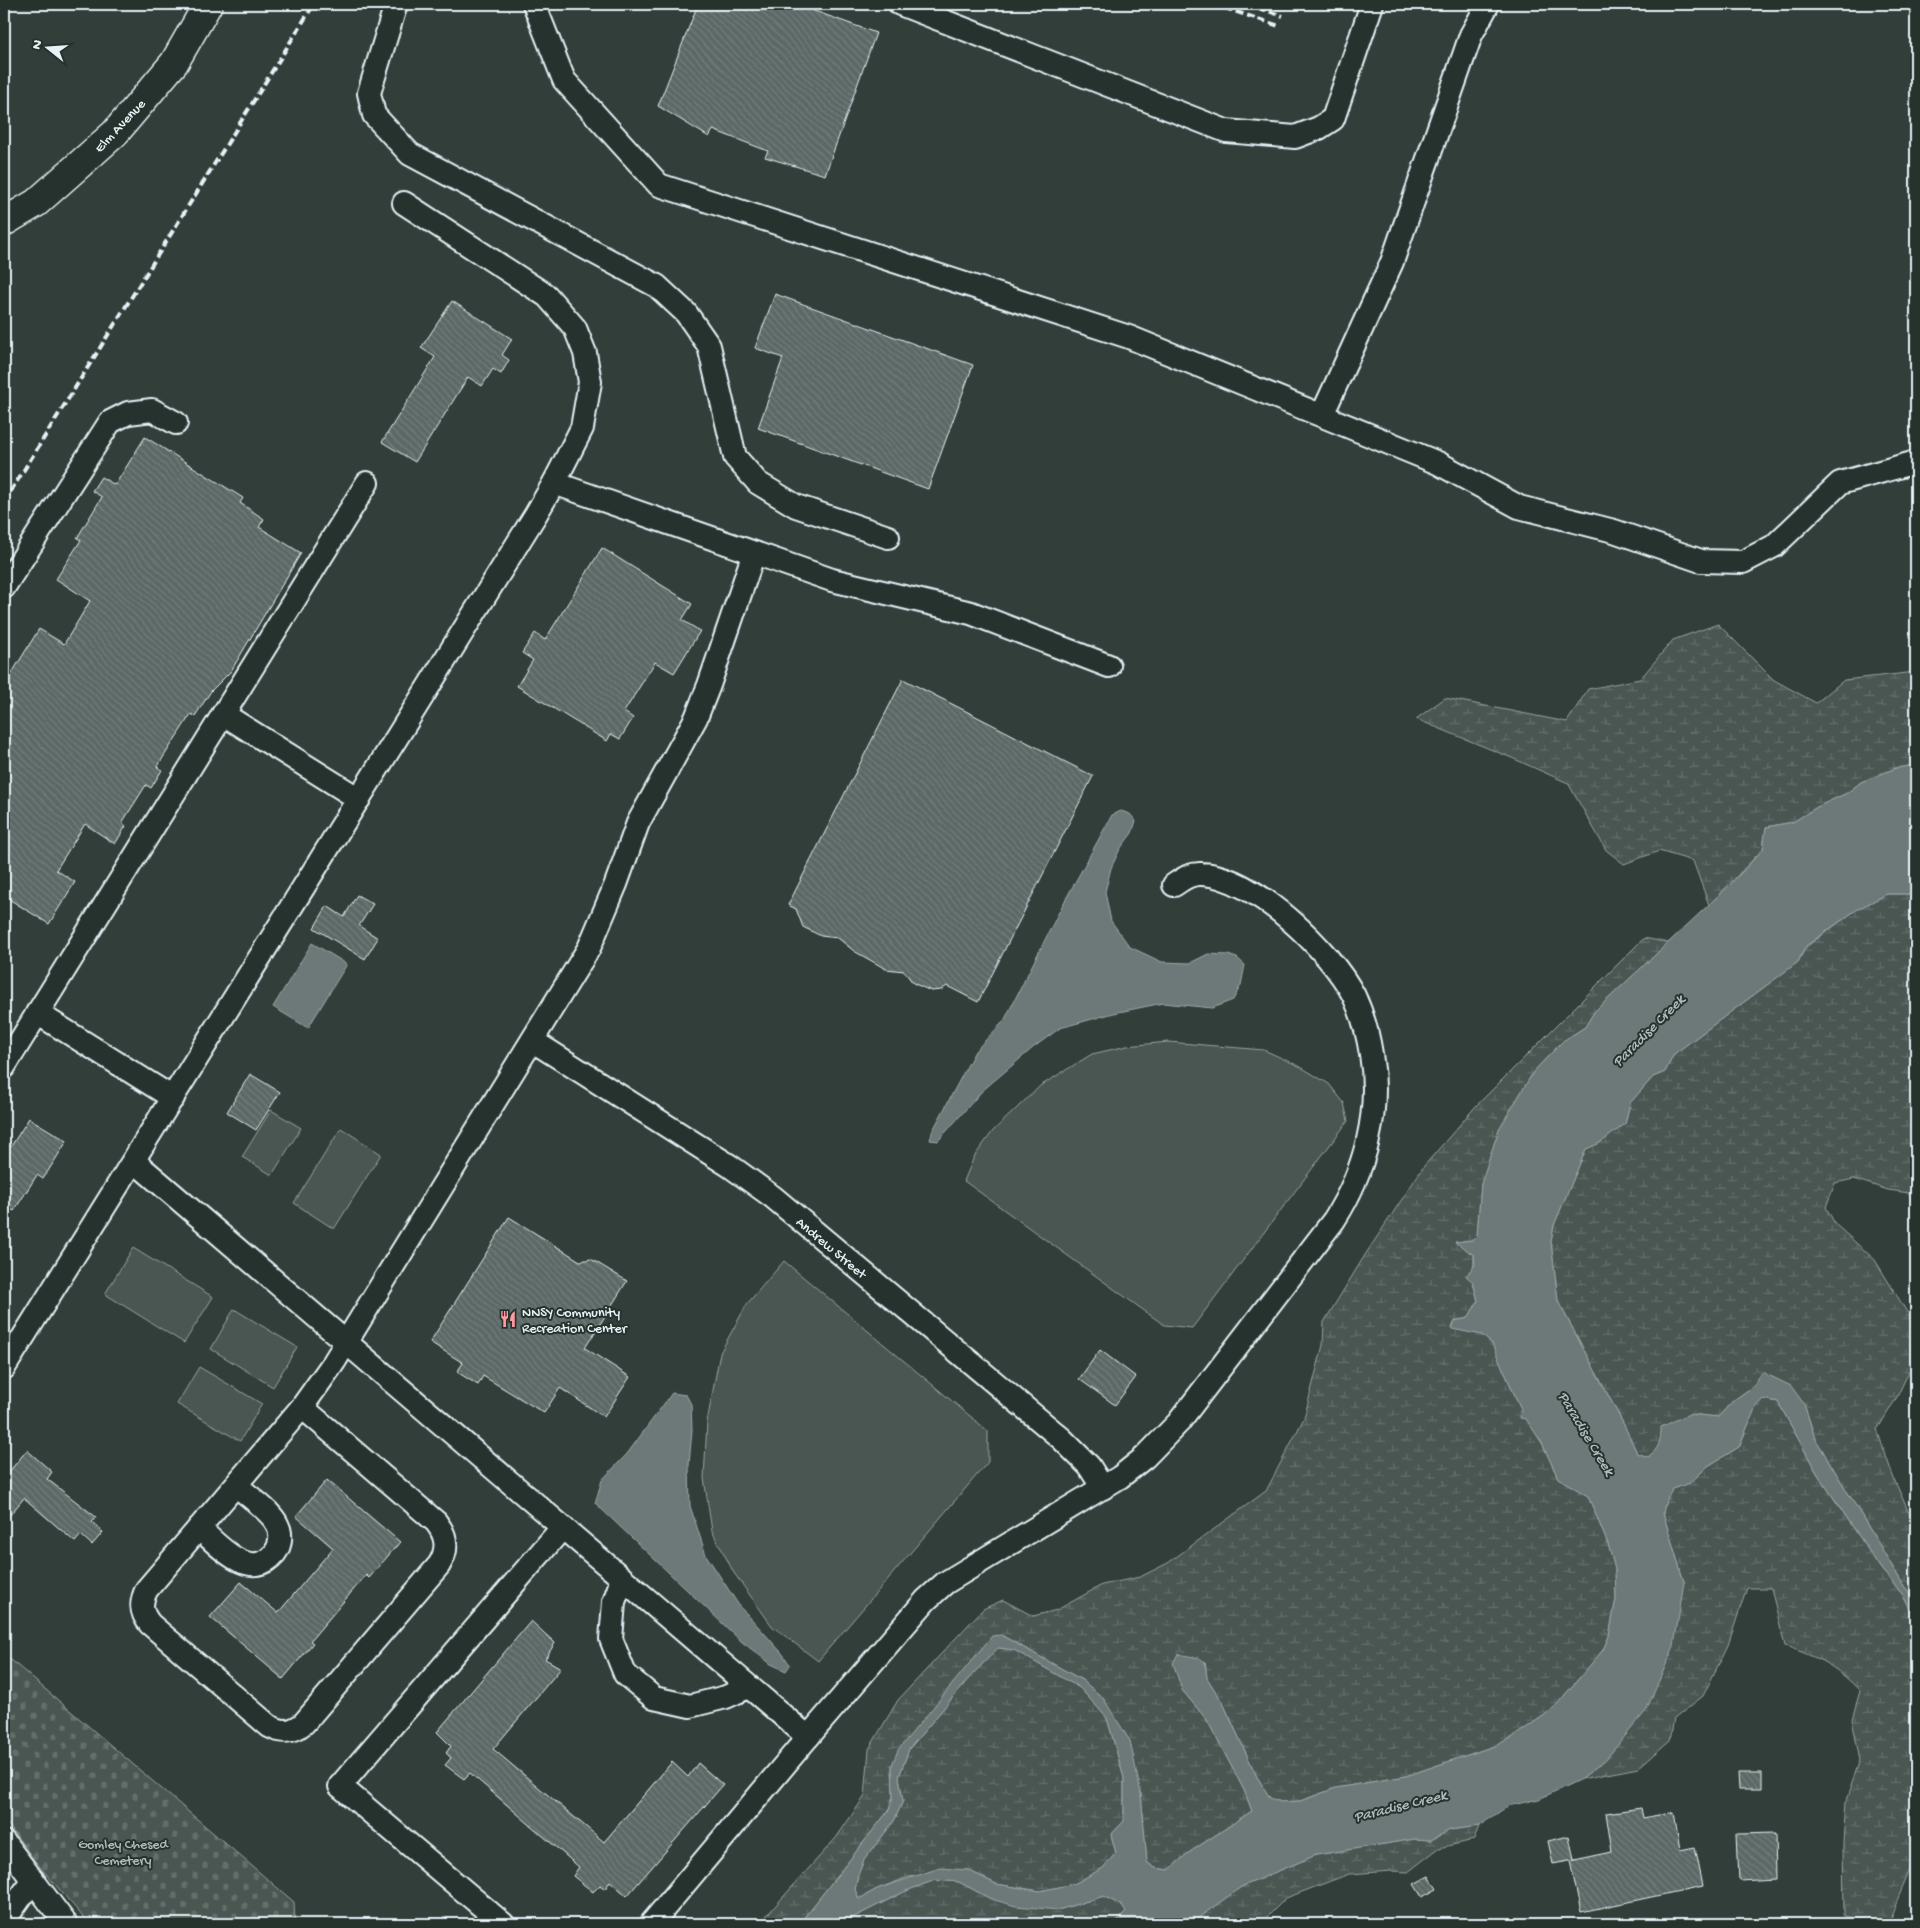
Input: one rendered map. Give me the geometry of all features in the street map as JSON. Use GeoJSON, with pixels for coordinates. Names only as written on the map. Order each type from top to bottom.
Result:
{"type":"FeatureCollection","features":[{"type":"Feature","properties":{"kind":"main road","name":"Elm Avenue"},"geometry":{"type":"LineString","coordinates":[[4,222],[36,203],[115,133],[174,63],[208,4]]}},
{"type":"Feature","properties":{"kind":"street"},"geometry":{"type":"LineString","coordinates":[[396,4],[369,93],[374,115],[410,154],[657,286],[686,313],[709,346],[735,457],[758,483],[796,506],[888,537]]}},
{"type":"Feature","properties":{"kind":"street"},"geometry":{"type":"LineString","coordinates":[[534,4],[564,80],[660,185],[1129,337],[1438,463],[1519,507],[1614,531],[1701,561],[1743,562],[1774,546],[1840,482],[1916,462]]}},
{"type":"Feature","properties":{"kind":"street"},"geometry":{"type":"LineString","coordinates":[[900,4],[1226,131],[1295,137],[1319,128],[1333,118],[1372,4]]}},
{"type":"Feature","properties":{"kind":"street"},"geometry":{"type":"LineString","coordinates":[[1322,415],[1392,262],[1472,35],[1488,4]]}},
{"type":"Feature","properties":{"kind":"street"},"geometry":{"type":"LineString","coordinates":[[4,1368],[554,483],[582,428],[590,382],[585,353],[575,328],[547,296],[404,203]]}},
{"type":"Feature","properties":{"kind":"street"},"geometry":{"type":"LineString","coordinates":[[4,587],[110,422],[128,413],[152,410],[176,423]]}},
{"type":"Feature","properties":{"kind":"street"},"geometry":{"type":"LineString","coordinates":[[4,1067],[367,483]]}},
{"type":"Feature","properties":{"kind":"street"},"geometry":{"type":"LineString","coordinates":[[554,483],[832,580],[971,613],[1109,666]]}},
{"type":"Feature","properties":{"kind":"street"},"geometry":{"type":"LineString","coordinates":[[302,1407],[436,1522],[446,1538],[446,1548],[444,1557],[439,1565],[304,1724],[287,1732],[277,1731],[269,1726],[150,1624],[144,1616],[141,1607],[142,1597],[302,1407],[334,1362],[533,1042],[589,948],[616,884],[638,824],[696,718],[754,553]]}},
{"type":"Feature","properties":{"kind":"street"},"geometry":{"type":"LineString","coordinates":[[224,714],[359,799]]}},
{"type":"Feature","properties":{"kind":"street"},"geometry":{"type":"LineString","coordinates":[[651,1924],[926,1600],[945,1583],[1120,1477],[1145,1457],[1178,1424],[1348,1199],[1366,1149],[1374,1090],[1371,1055],[1354,996],[1320,947],[1294,922],[1248,890],[1221,878],[1202,874],[1188,876],[1174,885]]}},
{"type":"Feature","properties":{"kind":"street"},"geometry":{"type":"LineString","coordinates":[[37,1013],[173,1098]]}},
{"type":"Feature","properties":{"kind":"street","name":"Andrew Street"},"geometry":{"type":"LineString","coordinates":[[533,1042],[722,1161],[773,1197],[1062,1439],[1089,1466],[1103,1488]]}},
{"type":"Feature","properties":{"kind":"street"},"geometry":{"type":"LineString","coordinates":[[134,1160],[808,1737]]}},
{"type":"Feature","properties":{"kind":"street"},"geometry":{"type":"LineString","coordinates":[[199,1528],[242,1563],[252,1565],[262,1563],[270,1558],[280,1542],[280,1532],[277,1523],[271,1515],[236,1485]]}},
{"type":"Feature","properties":{"kind":"street"},"geometry":{"type":"LineString","coordinates":[[503,1924],[340,1786],[562,1528]]}},
{"type":"Feature","properties":{"kind":"street"},"geometry":{"type":"LineString","coordinates":[[622,1579],[614,1602],[611,1639],[625,1674],[654,1698],[690,1706],[726,1697],[748,1687]]}},
{"type":"Feature","properties":{"kind":"street"},"geometry":{"type":"LineString","coordinates":[[4,1842],[66,1924]]}},
{"type":"Feature","properties":{"kind":"street"},"geometry":{"type":"LineString","coordinates":[[4,1921],[33,1880]]}},
{"type":"Feature","properties":{"kind":"green space"},"geometry":{"type":"Polygon","coordinates":[[[1718,624],[1774,680],[1816,703],[1844,680],[1916,672],[1916,765],[1896,768],[1861,782],[1847,793],[1817,807],[1793,822],[1766,827],[1763,849],[1709,905],[1693,861],[1659,851],[1624,864],[1606,850],[1568,783],[1416,719],[1445,698],[1567,722],[1588,689],[1640,679],[1673,640],[1718,624]]]}},
{"type":"Feature","properties":{"kind":"green space"},"geometry":{"type":"Polygon","coordinates":[[[1887,894],[1910,894],[1914,932],[1916,921],[1916,1194],[1888,1190],[1854,1179],[1835,1183],[1826,1207],[1835,1224],[1875,1260],[1913,1322],[1912,1365],[1897,1397],[1877,1430],[1894,1479],[1916,1529],[1916,1601],[1904,1586],[1815,1438],[1804,1404],[1755,1385],[1734,1400],[1718,1417],[1689,1414],[1661,1441],[1656,1451],[1648,1457],[1637,1453],[1558,1301],[1551,1242],[1554,1225],[1586,1149],[1600,1143],[1625,1124],[1630,1103],[1653,1077],[1665,1072],[1674,1054],[1798,962],[1806,947],[1856,910],[1887,894]]]}},
{"type":"Feature","properties":{"kind":"green space"},"geometry":{"type":"Polygon","coordinates":[[[1644,938],[1668,943],[1594,1012],[1585,1027],[1563,1041],[1534,1071],[1499,1129],[1481,1184],[1477,1236],[1473,1240],[1456,1242],[1474,1255],[1473,1282],[1478,1301],[1468,1318],[1455,1321],[1452,1328],[1482,1335],[1492,1344],[1521,1409],[1542,1443],[1558,1478],[1588,1496],[1608,1544],[1615,1569],[1616,1599],[1609,1636],[1603,1650],[1553,1709],[1516,1735],[1497,1745],[1406,1776],[1336,1788],[1300,1801],[1281,1802],[1270,1798],[1256,1775],[1224,1705],[1207,1678],[1205,1662],[1182,1690],[1207,1720],[1244,1790],[1252,1811],[1187,1854],[1169,1870],[1155,1868],[1147,1862],[1141,1794],[1103,1698],[1082,1680],[1001,1635],[892,1765],[893,1796],[889,1810],[799,1924],[759,1924],[836,1838],[865,1796],[869,1749],[898,1700],[983,1609],[1003,1600],[1033,1616],[1057,1610],[1102,1585],[1140,1577],[1168,1563],[1266,1491],[1304,1418],[1323,1345],[1324,1322],[1365,1255],[1424,1166],[1476,1106],[1644,938]]]}},
{"type":"Feature","properties":{"kind":"green space"},"geometry":{"type":"Polygon","coordinates":[[[1168,1042],[1264,1050],[1299,1066],[1329,1084],[1344,1103],[1348,1121],[1192,1328],[1164,1325],[964,1181],[974,1157],[993,1131],[1040,1086],[1092,1054],[1127,1046],[1168,1042]]]}},
{"type":"Feature","properties":{"kind":"green space"},"geometry":{"type":"Polygon","coordinates":[[[271,1110],[301,1128],[272,1175],[242,1157],[271,1110]]]}},
{"type":"Feature","properties":{"kind":"green space"},"geometry":{"type":"Polygon","coordinates":[[[341,1128],[381,1154],[334,1229],[294,1203],[341,1128]]]}},
{"type":"Feature","properties":{"kind":"green space"},"geometry":{"type":"Polygon","coordinates":[[[133,1248],[213,1297],[184,1343],[105,1294],[133,1248]]]}},
{"type":"Feature","properties":{"kind":"green space"},"geometry":{"type":"Polygon","coordinates":[[[784,1261],[988,1431],[988,1462],[818,1661],[772,1626],[734,1573],[712,1531],[704,1478],[707,1422],[720,1353],[747,1304],[784,1261]]]}},
{"type":"Feature","properties":{"kind":"green space"},"geometry":{"type":"Polygon","coordinates":[[[234,1309],[297,1347],[273,1387],[211,1349],[234,1309]]]}},
{"type":"Feature","properties":{"kind":"green space"},"geometry":{"type":"Polygon","coordinates":[[[199,1367],[262,1404],[240,1441],[177,1404],[199,1367]]]}},
{"type":"Feature","properties":{"kind":"green space"},"geometry":{"type":"Polygon","coordinates":[[[1764,1399],[1778,1402],[1817,1473],[1881,1569],[1903,1595],[1913,1616],[1916,1618],[1916,1856],[1887,1924],[1844,1916],[1843,1844],[1846,1800],[1860,1761],[1852,1719],[1860,1691],[1843,1675],[1826,1663],[1785,1646],[1771,1588],[1747,1588],[1728,1645],[1703,1696],[1674,1719],[1670,1740],[1638,1768],[1581,1779],[1606,1759],[1684,1582],[1663,1513],[1665,1500],[1673,1489],[1690,1483],[1708,1466],[1739,1447],[1755,1408],[1764,1399]]]}},
{"type":"Feature","properties":{"kind":"green space"},"geometry":{"type":"Polygon","coordinates":[[[998,1648],[1014,1650],[1080,1688],[1107,1718],[1124,1778],[1124,1821],[1111,1835],[1116,1853],[1103,1868],[1074,1884],[1040,1891],[996,1884],[968,1870],[908,1877],[877,1889],[859,1899],[855,1890],[864,1860],[894,1821],[903,1801],[899,1777],[909,1749],[970,1677],[998,1648]]]}},
{"type":"Feature","properties":{"kind":"green space","name":"Gomley Chesed Cemetery"},"geometry":{"type":"Polygon","coordinates":[[[4,1654],[294,1902],[295,1924],[89,1924],[35,1861],[4,1819],[4,1654]]]}},
{"type":"Feature","properties":{"kind":"green space"},"geometry":{"type":"Polygon","coordinates":[[[1479,1826],[1474,1840],[1439,1848],[1408,1872],[1392,1871],[1349,1874],[1286,1898],[1260,1924],[1190,1924],[1241,1887],[1316,1855],[1415,1839],[1431,1840],[1450,1830],[1479,1826]]]}},
{"type":"Feature","properties":{"kind":"green space"},"geometry":{"type":"Polygon","coordinates":[[[935,1880],[959,1882],[991,1899],[1058,1910],[1104,1896],[1122,1906],[1126,1912],[1115,1924],[840,1924],[906,1891],[935,1880]]]}},
{"type":"Feature","properties":{"kind":"water","name":"Paradise Creek"},"geometry":{"type":"Polygon","coordinates":[[[1916,765],[1916,921],[1914,934],[1910,894],[1887,894],[1856,910],[1806,946],[1798,962],[1674,1054],[1665,1072],[1653,1077],[1630,1103],[1625,1124],[1600,1143],[1586,1149],[1554,1225],[1551,1242],[1558,1301],[1637,1453],[1648,1457],[1659,1444],[1661,1427],[1689,1414],[1718,1417],[1734,1400],[1755,1385],[1762,1372],[1791,1386],[1804,1404],[1815,1438],[1904,1586],[1916,1601],[1916,1618],[1913,1616],[1903,1595],[1881,1569],[1817,1473],[1778,1402],[1764,1399],[1755,1409],[1739,1447],[1708,1466],[1690,1483],[1673,1489],[1666,1500],[1663,1513],[1684,1582],[1674,1646],[1646,1711],[1606,1759],[1581,1779],[1539,1799],[1508,1806],[1479,1826],[1450,1830],[1431,1840],[1415,1839],[1316,1855],[1241,1887],[1190,1924],[1115,1924],[1126,1912],[1122,1906],[1104,1896],[1058,1910],[1016,1906],[991,1899],[959,1882],[935,1880],[906,1891],[840,1924],[799,1924],[889,1810],[893,1796],[892,1765],[898,1750],[992,1636],[1001,1635],[1082,1680],[1103,1698],[1130,1741],[1141,1794],[1147,1862],[1155,1868],[1169,1870],[1187,1854],[1252,1811],[1244,1790],[1207,1720],[1182,1690],[1173,1663],[1178,1654],[1199,1658],[1205,1662],[1207,1678],[1224,1705],[1256,1775],[1270,1798],[1281,1802],[1300,1801],[1336,1788],[1406,1776],[1497,1745],[1516,1735],[1553,1709],[1603,1650],[1609,1636],[1616,1599],[1615,1569],[1608,1544],[1588,1496],[1558,1478],[1542,1443],[1526,1419],[1520,1418],[1521,1409],[1492,1344],[1482,1335],[1452,1329],[1455,1321],[1468,1318],[1478,1301],[1473,1282],[1466,1276],[1475,1265],[1474,1255],[1455,1242],[1473,1240],[1477,1236],[1481,1184],[1499,1129],[1534,1071],[1563,1041],[1585,1027],[1594,1012],[1731,884],[1763,849],[1766,827],[1793,822],[1817,807],[1847,793],[1861,782],[1896,768],[1916,765]],[[998,1648],[970,1677],[909,1749],[899,1777],[903,1801],[894,1821],[864,1860],[855,1890],[859,1899],[877,1889],[940,1868],[968,1870],[996,1884],[1040,1891],[1074,1884],[1103,1868],[1116,1853],[1111,1835],[1124,1821],[1124,1778],[1107,1718],[1080,1688],[1014,1650],[998,1648]]]}},
{"type":"Feature","properties":{"kind":"water"},"geometry":{"type":"Polygon","coordinates":[[[1121,811],[1130,814],[1136,821],[1132,833],[1120,849],[1111,868],[1105,892],[1111,921],[1130,947],[1162,962],[1190,963],[1208,954],[1228,955],[1237,958],[1245,965],[1241,985],[1233,1000],[1212,1008],[1163,1003],[1114,1013],[1060,1028],[1034,1047],[982,1091],[938,1141],[930,1140],[932,1132],[975,1051],[1004,1021],[1062,906],[1112,815],[1121,811]]]}},
{"type":"Feature","properties":{"kind":"water"},"geometry":{"type":"Polygon","coordinates":[[[312,943],[347,964],[308,1028],[273,1007],[312,943]]]}},
{"type":"Feature","properties":{"kind":"water"},"geometry":{"type":"Polygon","coordinates":[[[672,1393],[686,1395],[691,1404],[690,1506],[706,1555],[738,1604],[782,1653],[790,1665],[786,1671],[771,1664],[742,1642],[595,1503],[602,1480],[627,1454],[672,1393]]]}},
{"type":"Feature","properties":{"kind":"building"},"geometry":{"type":"Polygon","coordinates":[[[698,4],[795,4],[876,33],[825,175],[765,157],[768,151],[713,130],[709,137],[658,106],[698,4]]]}},
{"type":"Feature","properties":{"kind":"building"},"geometry":{"type":"Polygon","coordinates":[[[775,294],[973,365],[928,489],[758,428],[783,358],[755,348],[775,294]]]}},
{"type":"Feature","properties":{"kind":"building"},"geometry":{"type":"Polygon","coordinates":[[[452,301],[512,339],[502,355],[509,360],[501,374],[493,369],[482,386],[468,377],[415,462],[382,442],[435,357],[421,348],[452,301]]]}},
{"type":"Feature","properties":{"kind":"building"},"geometry":{"type":"Polygon","coordinates":[[[145,437],[243,498],[240,503],[264,519],[259,527],[301,553],[231,671],[211,691],[195,716],[191,714],[157,767],[162,770],[151,788],[146,785],[122,823],[126,826],[115,844],[85,824],[56,870],[75,882],[49,924],[4,896],[4,686],[39,629],[64,644],[90,601],[56,579],[81,540],[77,538],[102,497],[92,491],[101,477],[115,485],[145,437]]]}},
{"type":"Feature","properties":{"kind":"building"},"geometry":{"type":"Polygon","coordinates":[[[602,548],[692,604],[682,620],[700,631],[674,673],[655,662],[624,712],[633,718],[620,739],[611,734],[607,741],[517,686],[533,660],[522,653],[535,633],[545,640],[602,548]]]}},
{"type":"Feature","properties":{"kind":"building"},"geometry":{"type":"Polygon","coordinates":[[[903,679],[1093,776],[978,1002],[947,986],[941,990],[931,991],[913,983],[904,971],[886,969],[854,951],[838,938],[821,936],[803,927],[796,909],[788,905],[903,679]]]}},
{"type":"Feature","properties":{"kind":"building"},"geometry":{"type":"Polygon","coordinates":[[[357,895],[373,904],[359,926],[378,938],[365,959],[314,928],[327,906],[344,917],[357,895]]]}},
{"type":"Feature","properties":{"kind":"building"},"geometry":{"type":"Polygon","coordinates":[[[250,1074],[280,1092],[256,1130],[227,1112],[250,1074]]]}},
{"type":"Feature","properties":{"kind":"building"},"geometry":{"type":"Polygon","coordinates":[[[29,1118],[67,1141],[43,1179],[37,1175],[14,1211],[4,1205],[4,1144],[10,1148],[29,1118]]]}},
{"type":"Feature","properties":{"kind":"building"},"geometry":{"type":"Polygon","coordinates":[[[509,1217],[580,1261],[591,1259],[627,1281],[585,1348],[630,1377],[604,1417],[560,1388],[544,1413],[483,1376],[478,1385],[457,1372],[463,1363],[430,1342],[509,1217]]]}},
{"type":"Feature","properties":{"kind":"building"},"geometry":{"type":"Polygon","coordinates":[[[1100,1350],[1136,1377],[1115,1405],[1079,1379],[1100,1350]]]}},
{"type":"Feature","properties":{"kind":"building"},"geometry":{"type":"Polygon","coordinates":[[[27,1450],[52,1472],[47,1479],[96,1517],[92,1522],[103,1532],[92,1545],[81,1535],[75,1542],[24,1498],[4,1522],[4,1478],[27,1450]]]}},
{"type":"Feature","properties":{"kind":"building"},"geometry":{"type":"Polygon","coordinates":[[[327,1480],[400,1542],[369,1578],[366,1575],[310,1641],[313,1643],[283,1679],[210,1617],[241,1582],[278,1613],[333,1548],[296,1516],[327,1480]]]}},
{"type":"Feature","properties":{"kind":"building"},"geometry":{"type":"Polygon","coordinates":[[[531,1621],[555,1643],[545,1659],[561,1668],[493,1749],[604,1842],[672,1762],[688,1777],[698,1763],[723,1785],[627,1896],[610,1881],[605,1889],[600,1885],[593,1892],[573,1876],[579,1867],[470,1773],[464,1779],[445,1765],[451,1758],[446,1753],[451,1746],[437,1732],[531,1621]]]}},
{"type":"Feature","properties":{"kind":"building"},"geometry":{"type":"Polygon","coordinates":[[[1738,1773],[1762,1773],[1762,1789],[1739,1789],[1738,1773]]]}},
{"type":"Feature","properties":{"kind":"building"},"geometry":{"type":"Polygon","coordinates":[[[1641,1808],[1643,1818],[1674,1812],[1680,1850],[1695,1847],[1703,1886],[1581,1912],[1570,1861],[1612,1852],[1606,1813],[1641,1808]]]}},
{"type":"Feature","properties":{"kind":"building"},"geometry":{"type":"Polygon","coordinates":[[[1775,1833],[1776,1879],[1739,1881],[1737,1834],[1775,1833]]]}},
{"type":"Feature","properties":{"kind":"building"},"geometry":{"type":"Polygon","coordinates":[[[1569,1836],[1574,1860],[1553,1864],[1548,1841],[1569,1836]]]}},
{"type":"Feature","properties":{"kind":"building"},"geometry":{"type":"Polygon","coordinates":[[[1429,1876],[1437,1889],[1422,1897],[1414,1884],[1429,1876]]]}},
{"type":"Feature","properties":{"kind":"railway"},"geometry":{"type":"LineString","coordinates":[[4,502],[314,4]]}},
{"type":"Feature","properties":{"kind":"railway"},"geometry":{"type":"LineString","coordinates":[[1213,4],[1279,26]]}},
{"type":"Feature","properties":{"kind":"railway"},"geometry":{"type":"LineString","coordinates":[[1247,4],[1283,16]]}},
{"type":"Feature","properties":{"kind":"railway"},"geometry":{"type":"LineString","coordinates":[[1281,4],[1287,6]]}},
{"type":"Feature","properties":{"kind":"place","name":"NNSY Community Recreation Center"},"geometry":{"type":"Point","coordinates":[508,1319]}}]}
